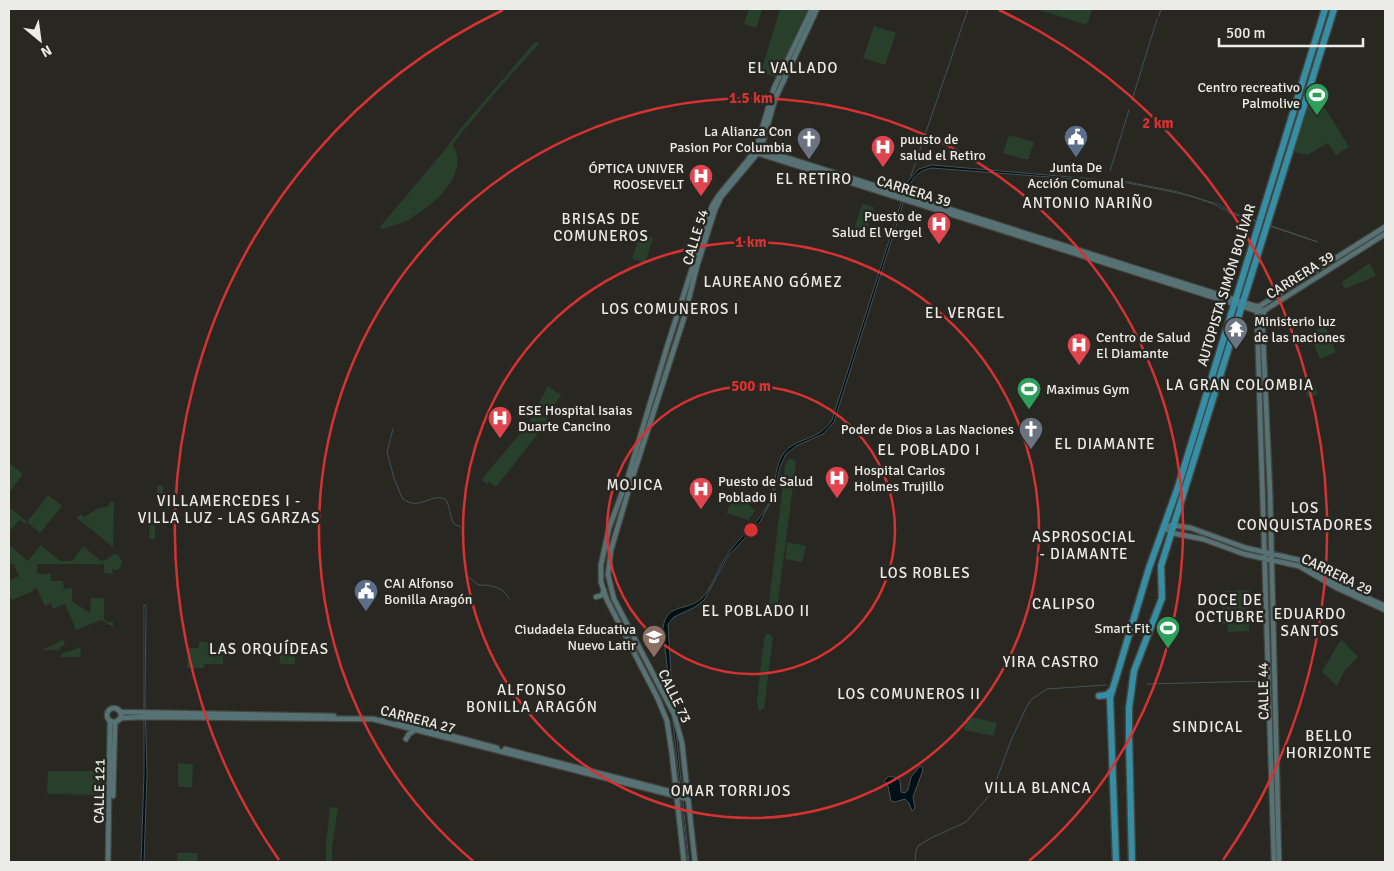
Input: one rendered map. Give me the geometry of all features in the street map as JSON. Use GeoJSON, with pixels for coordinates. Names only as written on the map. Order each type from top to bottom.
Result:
{"type":"FeatureCollection","features":[{"type":"Feature","properties":{"kind":"highway","name":"AUTOPISTA SIMÓN BOLÍVAR"},"geometry":{"type":"LineString","coordinates":[[1116,862],[1110,741],[1110,702],[1113,686],[1182,473],[1227,319],[1325,9]]}},
{"type":"Feature","properties":{"kind":"highway","name":"AUTOPISTA SIMÓN BOLÍVAR"},"geometry":{"type":"LineString","coordinates":[[1132,862],[1132,812],[1128,737],[1133,674],[1162,598],[1160,571],[1242,303],[1295,136],[1298,132],[1334,9]]}},
{"type":"Feature","properties":{"kind":"highway"},"geometry":{"type":"LineString","coordinates":[[1099,696],[1109,694],[1113,686]]}},
{"type":"Feature","properties":{"kind":"main road"},"geometry":{"type":"LineString","coordinates":[[813,12],[823,9]]}},
{"type":"Feature","properties":{"kind":"main road","name":"CALLE 54"},"geometry":{"type":"LineString","coordinates":[[613,544],[632,478],[650,428],[684,318],[697,266],[717,205],[725,192],[760,151],[774,99],[813,12]]}},
{"type":"Feature","properties":{"kind":"main road","name":"CALLE 54"},"geometry":{"type":"LineString","coordinates":[[605,542],[627,480],[673,328],[715,202],[760,151],[774,88],[813,12]]}},
{"type":"Feature","properties":{"kind":"main road","name":"CARRERA 39"},"geometry":{"type":"LineString","coordinates":[[760,151],[898,198]]}},
{"type":"Feature","properties":{"kind":"main road","name":"CARRERA 39"},"geometry":{"type":"LineString","coordinates":[[839,178],[898,198],[908,199],[1266,310],[1385,234]]}},
{"type":"Feature","properties":{"kind":"main road","name":"CARRERA 39"},"geometry":{"type":"LineString","coordinates":[[1259,308],[1281,292],[1385,227]]}},
{"type":"Feature","properties":{"kind":"main road"},"geometry":{"type":"LineString","coordinates":[[1335,259],[1335,264],[1338,264]]}},
{"type":"Feature","properties":{"kind":"main road"},"geometry":{"type":"LineString","coordinates":[[1328,263],[1331,265],[1331,269]]}},
{"type":"Feature","properties":{"kind":"main road"},"geometry":{"type":"LineString","coordinates":[[1281,292],[1285,295],[1284,298]]}},
{"type":"Feature","properties":{"kind":"main road","name":"CALLE 44"},"geometry":{"type":"LineString","coordinates":[[1259,308],[1268,553]]}},
{"type":"Feature","properties":{"kind":"main road","name":"CALLE 44"},"geometry":{"type":"LineString","coordinates":[[1266,310],[1262,316],[1275,835],[1274,862]]}},
{"type":"Feature","properties":{"kind":"main road"},"geometry":{"type":"LineString","coordinates":[[677,316],[679,320],[684,318]]}},
{"type":"Feature","properties":{"kind":"main road"},"geometry":{"type":"LineString","coordinates":[[673,328],[678,326],[680,330]]}},
{"type":"Feature","properties":{"kind":"main road"},"geometry":{"type":"LineString","coordinates":[[646,416],[649,420],[653,417]]}},
{"type":"Feature","properties":{"kind":"main road"},"geometry":{"type":"LineString","coordinates":[[643,426],[646,424],[650,428]]}},
{"type":"Feature","properties":{"kind":"main road","name":"CARRERA 29"},"geometry":{"type":"LineString","coordinates":[[1163,527],[1174,525],[1199,530],[1241,546],[1299,560],[1340,585],[1385,608]]}},
{"type":"Feature","properties":{"kind":"main road","name":"CARRERA 29"},"geometry":{"type":"LineString","coordinates":[[1163,527],[1172,533],[1203,539],[1234,550],[1304,568],[1337,588],[1385,608]]}},
{"type":"Feature","properties":{"kind":"main road"},"geometry":{"type":"LineString","coordinates":[[605,542],[608,546],[613,544]]}},
{"type":"Feature","properties":{"kind":"main road","name":"CALLE 73"},"geometry":{"type":"LineString","coordinates":[[605,542],[600,574],[604,590],[609,604],[658,699],[667,721],[695,862]]}},
{"type":"Feature","properties":{"kind":"main road","name":"CALLE 73"},"geometry":{"type":"LineString","coordinates":[[613,544],[608,580],[617,606],[671,710],[678,726],[683,747],[684,862]]}},
{"type":"Feature","properties":{"kind":"main road"},"geometry":{"type":"LineString","coordinates":[[603,552],[608,550],[610,555]]}},
{"type":"Feature","properties":{"kind":"main road"},"geometry":{"type":"LineString","coordinates":[[596,597],[602,595],[604,590]]}},
{"type":"Feature","properties":{"kind":"main road"},"geometry":{"type":"LineString","coordinates":[[634,655],[639,658],[642,653]]}},
{"type":"Feature","properties":{"kind":"main road"},"geometry":{"type":"LineString","coordinates":[[640,666],[643,662],[647,663]]}},
{"type":"Feature","properties":{"kind":"main road"},"geometry":{"type":"LineString","coordinates":[[113,709],[118,710],[120,715],[114,721],[107,716],[108,712],[113,709]]}},
{"type":"Feature","properties":{"kind":"main road"},"geometry":{"type":"LineString","coordinates":[[382,718],[390,709]]}},
{"type":"Feature","properties":{"kind":"main road","name":"CARRERA 27"},"geometry":{"type":"LineString","coordinates":[[118,710],[142,714],[357,715],[382,718],[682,796]]}},
{"type":"Feature","properties":{"kind":"main road","name":"CARRERA 27"},"geometry":{"type":"LineString","coordinates":[[114,721],[142,714]]}},
{"type":"Feature","properties":{"kind":"main road","name":"CARRERA 27"},"geometry":{"type":"LineString","coordinates":[[148,714],[384,720],[416,730],[682,796]]}},
{"type":"Feature","properties":{"kind":"main road","name":"CALLE 121"},"geometry":{"type":"LineString","coordinates":[[110,862],[114,721]]}},
{"type":"Feature","properties":{"kind":"main road"},"geometry":{"type":"LineString","coordinates":[[406,739],[409,734],[416,730]]}},
{"type":"Feature","properties":{"kind":"main road","name":"CALLE 44"},"geometry":{"type":"LineString","coordinates":[[1275,835],[1279,862]]}},
{"type":"Feature","properties":{"kind":"green space"},"geometry":{"type":"Polygon","coordinates":[[[749,9],[762,10],[756,28],[744,24],[749,9]]]}},
{"type":"Feature","properties":{"kind":"green space"},"geometry":{"type":"Polygon","coordinates":[[[780,9],[811,9],[779,78],[761,72],[780,9]]]}},
{"type":"Feature","properties":{"kind":"green space"},"geometry":{"type":"Polygon","coordinates":[[[1036,9],[1092,9],[1087,25],[1036,9]]]}},
{"type":"Feature","properties":{"kind":"green space"},"geometry":{"type":"Polygon","coordinates":[[[874,26],[896,33],[885,65],[863,58],[874,26]]]}},
{"type":"Feature","properties":{"kind":"green space"},"geometry":{"type":"Polygon","coordinates":[[[538,42],[539,44],[455,141],[453,145],[457,157],[457,168],[453,179],[446,189],[428,207],[408,220],[383,229],[379,228],[461,128],[534,43],[538,42]]]}},
{"type":"Feature","properties":{"kind":"green space","name":"Centro recreativo Palmolive"},"geometry":{"type":"Polygon","coordinates":[[[1312,87],[1349,147],[1336,155],[1328,143],[1308,155],[1292,152],[1312,87]]]}},
{"type":"Feature","properties":{"kind":"green space"},"geometry":{"type":"Polygon","coordinates":[[[1009,135],[1034,142],[1028,160],[1003,153],[1009,135]]]}},
{"type":"Feature","properties":{"kind":"green space"},"geometry":{"type":"Polygon","coordinates":[[[862,204],[874,207],[866,233],[854,230],[862,204]]]}},
{"type":"Feature","properties":{"kind":"green space"},"geometry":{"type":"Polygon","coordinates":[[[640,234],[653,238],[645,263],[632,259],[640,234]]]}},
{"type":"Feature","properties":{"kind":"green space"},"geometry":{"type":"Polygon","coordinates":[[[1370,263],[1376,276],[1345,289],[1342,282],[1370,263]]]}},
{"type":"Feature","properties":{"kind":"green space"},"geometry":{"type":"Polygon","coordinates":[[[1325,326],[1336,352],[1320,359],[1309,333],[1325,326]]]}},
{"type":"Feature","properties":{"kind":"green space"},"geometry":{"type":"Polygon","coordinates":[[[548,386],[561,394],[540,431],[496,487],[489,482],[488,484],[481,480],[528,424],[548,386]]]}},
{"type":"Feature","properties":{"kind":"green space"},"geometry":{"type":"Polygon","coordinates":[[[1315,386],[1318,394],[1308,398],[1304,390],[1315,386]]]}},
{"type":"Feature","properties":{"kind":"green space"},"geometry":{"type":"Polygon","coordinates":[[[790,459],[796,463],[776,616],[772,619],[768,616],[768,610],[785,466],[790,459]]]}},
{"type":"Feature","properties":{"kind":"green space"},"geometry":{"type":"Polygon","coordinates":[[[9,463],[23,474],[9,493],[9,463]]]}},
{"type":"Feature","properties":{"kind":"green space"},"geometry":{"type":"Polygon","coordinates":[[[157,486],[163,486],[163,508],[157,507],[157,486]]]}},
{"type":"Feature","properties":{"kind":"green space"},"geometry":{"type":"Polygon","coordinates":[[[734,490],[755,511],[748,520],[727,513],[734,490]]]}},
{"type":"Feature","properties":{"kind":"green space"},"geometry":{"type":"Polygon","coordinates":[[[48,495],[62,506],[40,533],[27,522],[48,495]]]}},
{"type":"Feature","properties":{"kind":"green space"},"geometry":{"type":"Polygon","coordinates":[[[110,502],[114,502],[113,547],[77,518],[81,514],[84,517],[97,509],[109,506],[110,502]]]}},
{"type":"Feature","properties":{"kind":"green space"},"geometry":{"type":"Polygon","coordinates":[[[9,507],[27,522],[25,524],[19,520],[9,532],[9,507]]]}},
{"type":"Feature","properties":{"kind":"green space"},"geometry":{"type":"Polygon","coordinates":[[[150,516],[155,516],[155,539],[149,539],[150,516]]]}},
{"type":"Feature","properties":{"kind":"green space"},"geometry":{"type":"Polygon","coordinates":[[[787,542],[806,546],[802,562],[785,559],[787,542]]]}},
{"type":"Feature","properties":{"kind":"green space"},"geometry":{"type":"Polygon","coordinates":[[[9,545],[28,561],[41,545],[60,561],[72,561],[83,546],[101,561],[108,559],[114,554],[118,555],[122,563],[117,570],[112,569],[113,574],[104,573],[104,564],[37,564],[37,574],[51,574],[51,581],[63,581],[64,589],[72,588],[72,601],[90,613],[91,598],[104,598],[104,619],[108,622],[113,622],[113,627],[101,620],[76,630],[65,604],[53,609],[51,603],[45,606],[36,587],[31,592],[12,600],[9,595],[9,581],[19,576],[13,564],[9,564],[9,545]]]}},
{"type":"Feature","properties":{"kind":"green space"},"geometry":{"type":"Polygon","coordinates":[[[1249,590],[1249,631],[1228,632],[1227,624],[1222,624],[1222,591],[1249,590]]]}},
{"type":"Feature","properties":{"kind":"green space"},"geometry":{"type":"Polygon","coordinates":[[[766,634],[770,634],[773,638],[764,708],[760,711],[757,700],[766,634]]]}},
{"type":"Feature","properties":{"kind":"green space"},"geometry":{"type":"Polygon","coordinates":[[[63,640],[65,645],[60,647],[60,650],[42,650],[63,640]]]}},
{"type":"Feature","properties":{"kind":"green space"},"geometry":{"type":"Polygon","coordinates":[[[1342,640],[1358,657],[1345,670],[1337,686],[1322,672],[1342,640]]]}},
{"type":"Feature","properties":{"kind":"green space"},"geometry":{"type":"Polygon","coordinates":[[[199,642],[210,642],[210,653],[223,653],[223,664],[205,664],[204,668],[187,668],[188,648],[199,648],[199,642]]]}},
{"type":"Feature","properties":{"kind":"green space"},"geometry":{"type":"Polygon","coordinates":[[[295,645],[295,664],[280,664],[279,646],[295,645]]]}},
{"type":"Feature","properties":{"kind":"green space"},"geometry":{"type":"Polygon","coordinates":[[[81,647],[80,657],[61,657],[61,654],[81,647]]]}},
{"type":"Feature","properties":{"kind":"green space"},"geometry":{"type":"Polygon","coordinates":[[[967,716],[997,723],[994,736],[964,730],[967,716]]]}},
{"type":"Feature","properties":{"kind":"green space"},"geometry":{"type":"Polygon","coordinates":[[[178,763],[193,764],[192,787],[178,787],[178,763]]]}},
{"type":"Feature","properties":{"kind":"green space"},"geometry":{"type":"Polygon","coordinates":[[[48,771],[108,771],[108,795],[47,794],[48,771]]]}},
{"type":"Feature","properties":{"kind":"green space"},"geometry":{"type":"Polygon","coordinates":[[[330,807],[338,808],[332,861],[326,862],[326,843],[330,807]]]}},
{"type":"Feature","properties":{"kind":"green space"},"geometry":{"type":"Polygon","coordinates":[[[177,853],[197,853],[197,862],[177,862],[177,853]]]}},
{"type":"Feature","properties":{"kind":"shaded area"},"geometry":{"type":"Polygon","coordinates":[[[932,165],[1128,182],[1178,192],[1220,205],[1231,212],[1318,242],[1230,213],[1194,197],[1128,183],[932,168],[919,173],[910,183],[905,196],[834,422],[823,434],[796,446],[786,454],[780,467],[773,497],[760,522],[728,556],[704,600],[695,607],[674,617],[668,624],[672,691],[688,862],[663,628],[665,620],[668,614],[673,611],[702,598],[727,555],[759,519],[771,499],[778,466],[783,454],[794,445],[820,432],[832,420],[908,181],[919,169],[932,165]]]}},
{"type":"Feature","properties":{"kind":"shaded area"},"geometry":{"type":"Polygon","coordinates":[[[144,605],[146,606],[145,701],[147,774],[144,862],[141,862],[144,774],[144,605]]]}},
{"type":"Feature","properties":{"kind":"shaded area"},"geometry":{"type":"Polygon","coordinates":[[[920,766],[923,770],[913,797],[915,808],[912,811],[905,799],[895,802],[891,801],[888,786],[884,781],[889,776],[898,778],[901,792],[905,793],[908,790],[911,777],[920,766]]]}},
{"type":"Feature","properties":{"kind":"waterway"},"geometry":{"type":"LineString","coordinates":[[911,176],[968,9]]}},
{"type":"Feature","properties":{"kind":"waterway"},"geometry":{"type":"LineString","coordinates":[[1159,16],[1161,9]]}},
{"type":"Feature","properties":{"kind":"waterway"},"geometry":{"type":"LineString","coordinates":[[1132,100],[1157,19]]}},
{"type":"Feature","properties":{"kind":"waterway"},"geometry":{"type":"LineString","coordinates":[[1110,171],[1129,110]]}},
{"type":"Feature","properties":{"kind":"waterway"},"geometry":{"type":"LineString","coordinates":[[1339,260],[1385,231]]}},
{"type":"Feature","properties":{"kind":"waterway"},"geometry":{"type":"LineString","coordinates":[[393,429],[387,452],[402,498],[414,503],[434,498],[445,499],[454,524],[461,527]]}},
{"type":"Feature","properties":{"kind":"waterway"},"geometry":{"type":"LineString","coordinates":[[469,577],[478,585],[492,586],[500,589],[509,599]]}},
{"type":"Feature","properties":{"kind":"waterway"},"geometry":{"type":"LineString","coordinates":[[1147,684],[1264,681]]}},
{"type":"Feature","properties":{"kind":"waterway"},"geometry":{"type":"LineString","coordinates":[[915,862],[918,846],[966,822],[992,792],[1012,738],[1032,699],[1047,689],[1106,685]]}},
{"type":"Feature","properties":{"kind":"place","name":"Centro recreativo Palmolive"},"geometry":{"type":"Point","coordinates":[1317,116]}},
{"type":"Feature","properties":{"kind":"place","name":"Junta De Acción Comunal"},"geometry":{"type":"Point","coordinates":[1076,158]}},
{"type":"Feature","properties":{"kind":"place","name":"La Alianza Con Pasion Por Columbia"},"geometry":{"type":"Point","coordinates":[809,160]}},
{"type":"Feature","properties":{"kind":"place","name":"puusto de salud el Retiro"},"geometry":{"type":"Point","coordinates":[883,168]}},
{"type":"Feature","properties":{"kind":"place","name":"ÓPTICA UNIVER ROOSEVELT"},"geometry":{"type":"Point","coordinates":[701,197]}},
{"type":"Feature","properties":{"kind":"place","name":"Puesto de Salud El Vergel"},"geometry":{"type":"Point","coordinates":[939,245]}},
{"type":"Feature","properties":{"kind":"place","name":"Ministerio luz de las naciones"},"geometry":{"type":"Point","coordinates":[1236,350]}},
{"type":"Feature","properties":{"kind":"place","name":"Centro de Salud El Diamante"},"geometry":{"type":"Point","coordinates":[1079,366]}},
{"type":"Feature","properties":{"kind":"place","name":"Maximus Gym"},"geometry":{"type":"Point","coordinates":[1029,410]}},
{"type":"Feature","properties":{"kind":"place","name":"ESE Hospital Isaias Duarte Cancino"},"geometry":{"type":"Point","coordinates":[500,439]}},
{"type":"Feature","properties":{"kind":"place","name":"Poder de Dios a Las Naciones"},"geometry":{"type":"Point","coordinates":[1031,450]}},
{"type":"Feature","properties":{"kind":"place","name":"Hospital Carlos Holmes Trujillo"},"geometry":{"type":"Point","coordinates":[837,499]}},
{"type":"Feature","properties":{"kind":"place","name":"Puesto de Salud Poblado Ii"},"geometry":{"type":"Point","coordinates":[701,510]}},
{"type":"Feature","properties":{"kind":"place","name":"CAI Alfonso Bonilla Aragón"},"geometry":{"type":"Point","coordinates":[366,612]}},
{"type":"Feature","properties":{"kind":"place","name":"Smart Fit"},"geometry":{"type":"Point","coordinates":[1168,649]}},
{"type":"Feature","properties":{"kind":"place","name":"Ciudadela Educativa Nuevo Latir"},"geometry":{"type":"Point","coordinates":[654,658]}},
{"type":"Feature","properties":{"kind":"district","name":"EL VALLADO"},"geometry":{"type":"Point","coordinates":[793,68]}},
{"type":"Feature","properties":{"kind":"district","name":"EL RETIRO"},"geometry":{"type":"Point","coordinates":[814,179]}},
{"type":"Feature","properties":{"kind":"district","name":"ANTONIO NARIÑO"},"geometry":{"type":"Point","coordinates":[1088,203]}},
{"type":"Feature","properties":{"kind":"district","name":"BRISAS DE COMUNEROS"},"geometry":{"type":"Point","coordinates":[601,228]}},
{"type":"Feature","properties":{"kind":"district","name":"LAUREANO GÓMEZ"},"geometry":{"type":"Point","coordinates":[773,282]}},
{"type":"Feature","properties":{"kind":"district","name":"LOS COMUNEROS I"},"geometry":{"type":"Point","coordinates":[670,309]}},
{"type":"Feature","properties":{"kind":"district","name":"EL VERGEL"},"geometry":{"type":"Point","coordinates":[965,313]}},
{"type":"Feature","properties":{"kind":"district","name":"LA GRAN COLOMBIA"},"geometry":{"type":"Point","coordinates":[1240,385]}},
{"type":"Feature","properties":{"kind":"district","name":"EL DIAMANTE"},"geometry":{"type":"Point","coordinates":[1105,444]}},
{"type":"Feature","properties":{"kind":"district","name":"EL POBLADO I"},"geometry":{"type":"Point","coordinates":[929,450]}},
{"type":"Feature","properties":{"kind":"district","name":"MOJICA"},"geometry":{"type":"Point","coordinates":[635,485]}},
{"type":"Feature","properties":{"kind":"district","name":"VILLAMERCEDES I - VILLA LUZ - LAS GARZAS"},"geometry":{"type":"Point","coordinates":[229,510]}},
{"type":"Feature","properties":{"kind":"district","name":"LOS CONQUISTADORES"},"geometry":{"type":"Point","coordinates":[1305,516]}},
{"type":"Feature","properties":{"kind":"district","name":"ASPROSOCIAL - DIAMANTE"},"geometry":{"type":"Point","coordinates":[1084,546]}},
{"type":"Feature","properties":{"kind":"district","name":"LOS ROBLES"},"geometry":{"type":"Point","coordinates":[925,573]}},
{"type":"Feature","properties":{"kind":"district","name":"CALIPSO"},"geometry":{"type":"Point","coordinates":[1064,604]}},
{"type":"Feature","properties":{"kind":"district","name":"DOCE DE OCTUBRE"},"geometry":{"type":"Point","coordinates":[1230,608]}},
{"type":"Feature","properties":{"kind":"district","name":"EL POBLADO II"},"geometry":{"type":"Point","coordinates":[756,611]}},
{"type":"Feature","properties":{"kind":"district","name":"EDUARDO SANTOS"},"geometry":{"type":"Point","coordinates":[1310,622]}},
{"type":"Feature","properties":{"kind":"district","name":"LAS ORQUÍDEAS"},"geometry":{"type":"Point","coordinates":[269,649]}},
{"type":"Feature","properties":{"kind":"district","name":"YIRA CASTRO"},"geometry":{"type":"Point","coordinates":[1051,662]}},
{"type":"Feature","properties":{"kind":"district","name":"LOS COMUNEROS II"},"geometry":{"type":"Point","coordinates":[909,694]}},
{"type":"Feature","properties":{"kind":"district","name":"ALFONSO BONILLA ARAGÓN"},"geometry":{"type":"Point","coordinates":[532,698]}},
{"type":"Feature","properties":{"kind":"district","name":"SINDICAL"},"geometry":{"type":"Point","coordinates":[1208,727]}},
{"type":"Feature","properties":{"kind":"district","name":"BELLO HORIZONTE"},"geometry":{"type":"Point","coordinates":[1329,744]}},
{"type":"Feature","properties":{"kind":"district","name":"VILLA BLANCA"},"geometry":{"type":"Point","coordinates":[1038,788]}},
{"type":"Feature","properties":{"kind":"district","name":"OMAR TORRIJOS"},"geometry":{"type":"Point","coordinates":[731,791]}}]}
